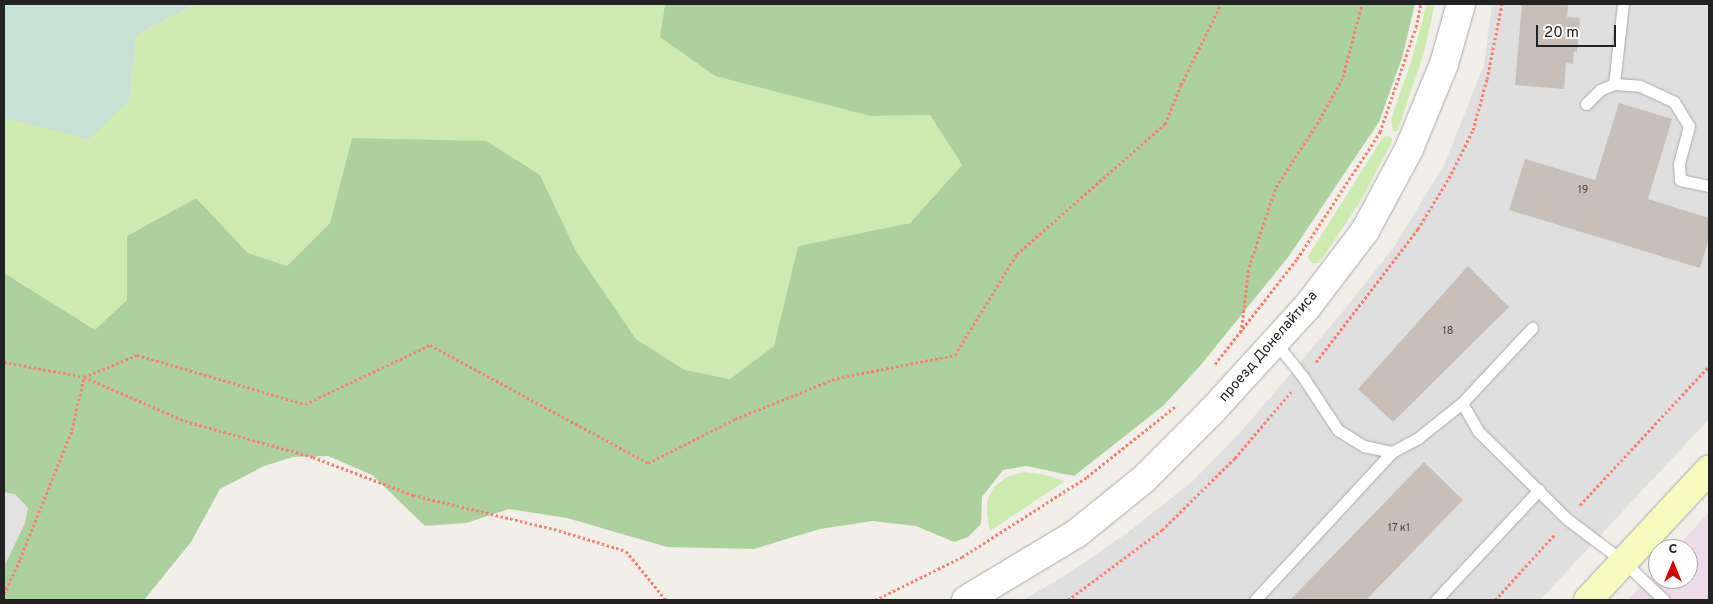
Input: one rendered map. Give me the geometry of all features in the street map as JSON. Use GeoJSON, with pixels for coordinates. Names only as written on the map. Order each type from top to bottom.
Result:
{"type":"FeatureCollection","features":[{"type":"Feature","properties":{"kind":"main road"},"geometry":{"type":"LineString","coordinates":[[1588,600],[1709,470]]}},
{"type":"Feature","properties":{"kind":"street","name":"проезд Донелайтиса"},"geometry":{"type":"LineString","coordinates":[[966,600],[1076,534],[1144,479],[1212,412],[1307,307],[1365,230],[1409,149],[1444,64],[1461,4]]}},
{"type":"Feature","properties":{"kind":"lane"},"geometry":{"type":"LineString","coordinates":[[1614,84],[1623,4]]}},
{"type":"Feature","properties":{"kind":"lane"},"geometry":{"type":"LineString","coordinates":[[1586,104],[1600,90],[1614,84],[1640,86],[1674,102],[1689,126],[1679,164],[1680,180],[1709,186]]}},
{"type":"Feature","properties":{"kind":"lane"},"geometry":{"type":"LineString","coordinates":[[1254,600],[1392,452],[1418,438],[1462,403],[1532,328]]}},
{"type":"Feature","properties":{"kind":"lane"},"geometry":{"type":"LineString","coordinates":[[1276,342],[1303,377],[1338,430],[1364,446],[1392,452]]}},
{"type":"Feature","properties":{"kind":"lane"},"geometry":{"type":"LineString","coordinates":[[1462,403],[1478,431],[1568,519],[1624,562],[1664,600]]}},
{"type":"Feature","properties":{"kind":"lane"},"geometry":{"type":"LineString","coordinates":[[1436,600],[1540,490]]}},
{"type":"Feature","properties":{"kind":"path"},"geometry":{"type":"LineString","coordinates":[[84,377],[136,354],[305,404],[430,345],[648,463],[734,419],[837,378],[956,354],[1017,254],[1165,124],[1181,85],[1221,4]]}},
{"type":"Feature","properties":{"kind":"path"},"geometry":{"type":"LineString","coordinates":[[1241,332],[1249,267],[1276,187],[1318,124],[1343,77],[1362,4]]}},
{"type":"Feature","properties":{"kind":"path"},"geometry":{"type":"LineString","coordinates":[[1210,370],[1297,259],[1380,132],[1416,27],[1421,4]]}},
{"type":"Feature","properties":{"kind":"path"},"geometry":{"type":"LineString","coordinates":[[4,362],[84,377],[185,421],[312,457],[413,495],[554,529],[626,551],[666,600]]}},
{"type":"Feature","properties":{"kind":"path"},"geometry":{"type":"LineString","coordinates":[[1495,600],[1709,366]]}},
{"type":"Feature","properties":{"kind":"path"},"geometry":{"type":"LineString","coordinates":[[4,594],[72,430],[84,377]]}},
{"type":"Feature","properties":{"kind":"path"},"geometry":{"type":"LineString","coordinates":[[875,600],[962,557],[1087,477],[1184,398]]}},
{"type":"Feature","properties":{"kind":"shaded area"},"geometry":{"type":"Polygon","coordinates":[[[1492,4],[1709,4],[1709,419],[1540,600],[1023,600],[1069,573],[1131,530],[1194,480],[1246,426],[1340,315],[1394,247],[1445,163],[1484,65],[1492,4]]]}},
{"type":"Feature","properties":{"kind":"shaded area"},"geometry":{"type":"Polygon","coordinates":[[[4,492],[16,495],[28,508],[25,523],[4,566],[4,492]]]}},
{"type":"Feature","properties":{"kind":"shaded area"},"geometry":{"type":"Polygon","coordinates":[[[1709,512],[1709,600],[1628,600],[1648,579],[1648,589],[1698,589],[1698,539],[1684,539],[1709,512]]]}},
{"type":"Feature","properties":{"kind":"green space"},"geometry":{"type":"Polygon","coordinates":[[[4,4],[195,4],[136,36],[129,101],[89,139],[4,118],[4,4]]]}},
{"type":"Feature","properties":{"kind":"green space"},"geometry":{"type":"Polygon","coordinates":[[[195,4],[665,4],[660,37],[871,116],[930,115],[962,165],[910,223],[798,246],[774,347],[730,379],[685,370],[636,339],[576,251],[540,175],[352,138],[330,223],[287,266],[248,253],[196,198],[127,236],[127,300],[95,331],[4,273],[4,118],[89,138],[129,101],[136,36],[195,4]]]}},
{"type":"Feature","properties":{"kind":"green space"},"geometry":{"type":"Polygon","coordinates":[[[665,4],[1415,4],[1402,58],[1379,122],[1289,256],[1200,366],[1163,406],[1074,476],[1026,466],[1003,470],[982,497],[981,524],[968,537],[954,542],[916,526],[873,521],[820,529],[754,549],[667,547],[567,518],[509,509],[466,523],[425,526],[372,475],[328,456],[293,457],[264,466],[220,489],[191,542],[144,600],[4,600],[4,566],[25,523],[16,495],[4,492],[4,273],[95,330],[127,300],[127,236],[196,198],[248,253],[287,266],[330,223],[352,138],[486,141],[540,175],[576,251],[636,339],[685,370],[730,379],[774,346],[798,246],[910,223],[962,165],[930,115],[871,116],[715,76],[660,37],[665,4]]]}},
{"type":"Feature","properties":{"kind":"green space"},"geometry":{"type":"Polygon","coordinates":[[[1427,4],[1435,4],[1423,56],[1397,132],[1393,131],[1391,119],[1411,62],[1427,4]]]}},
{"type":"Feature","properties":{"kind":"green space"},"geometry":{"type":"Polygon","coordinates":[[[1389,136],[1392,139],[1391,144],[1360,202],[1324,256],[1318,263],[1312,263],[1308,258],[1310,253],[1383,137],[1389,136]]]}},
{"type":"Feature","properties":{"kind":"green space"},"geometry":{"type":"Polygon","coordinates":[[[1024,472],[1042,474],[1065,481],[990,531],[987,501],[994,487],[1007,477],[1024,472]]]}},
{"type":"Feature","properties":{"kind":"building"},"geometry":{"type":"Polygon","coordinates":[[[1522,4],[1568,4],[1567,17],[1580,18],[1577,52],[1574,51],[1573,64],[1566,63],[1564,89],[1515,85],[1522,4]]]}},
{"type":"Feature","properties":{"kind":"building"},"geometry":{"type":"Polygon","coordinates":[[[1619,103],[1672,119],[1648,199],[1709,218],[1709,239],[1700,268],[1509,210],[1525,159],[1595,180],[1619,103]]]}},
{"type":"Feature","properties":{"kind":"building"},"geometry":{"type":"Polygon","coordinates":[[[1468,266],[1509,307],[1393,422],[1358,389],[1468,266]]]}},
{"type":"Feature","properties":{"kind":"building"},"geometry":{"type":"Polygon","coordinates":[[[1424,462],[1463,500],[1366,600],[1290,600],[1424,462]]]}}]}
